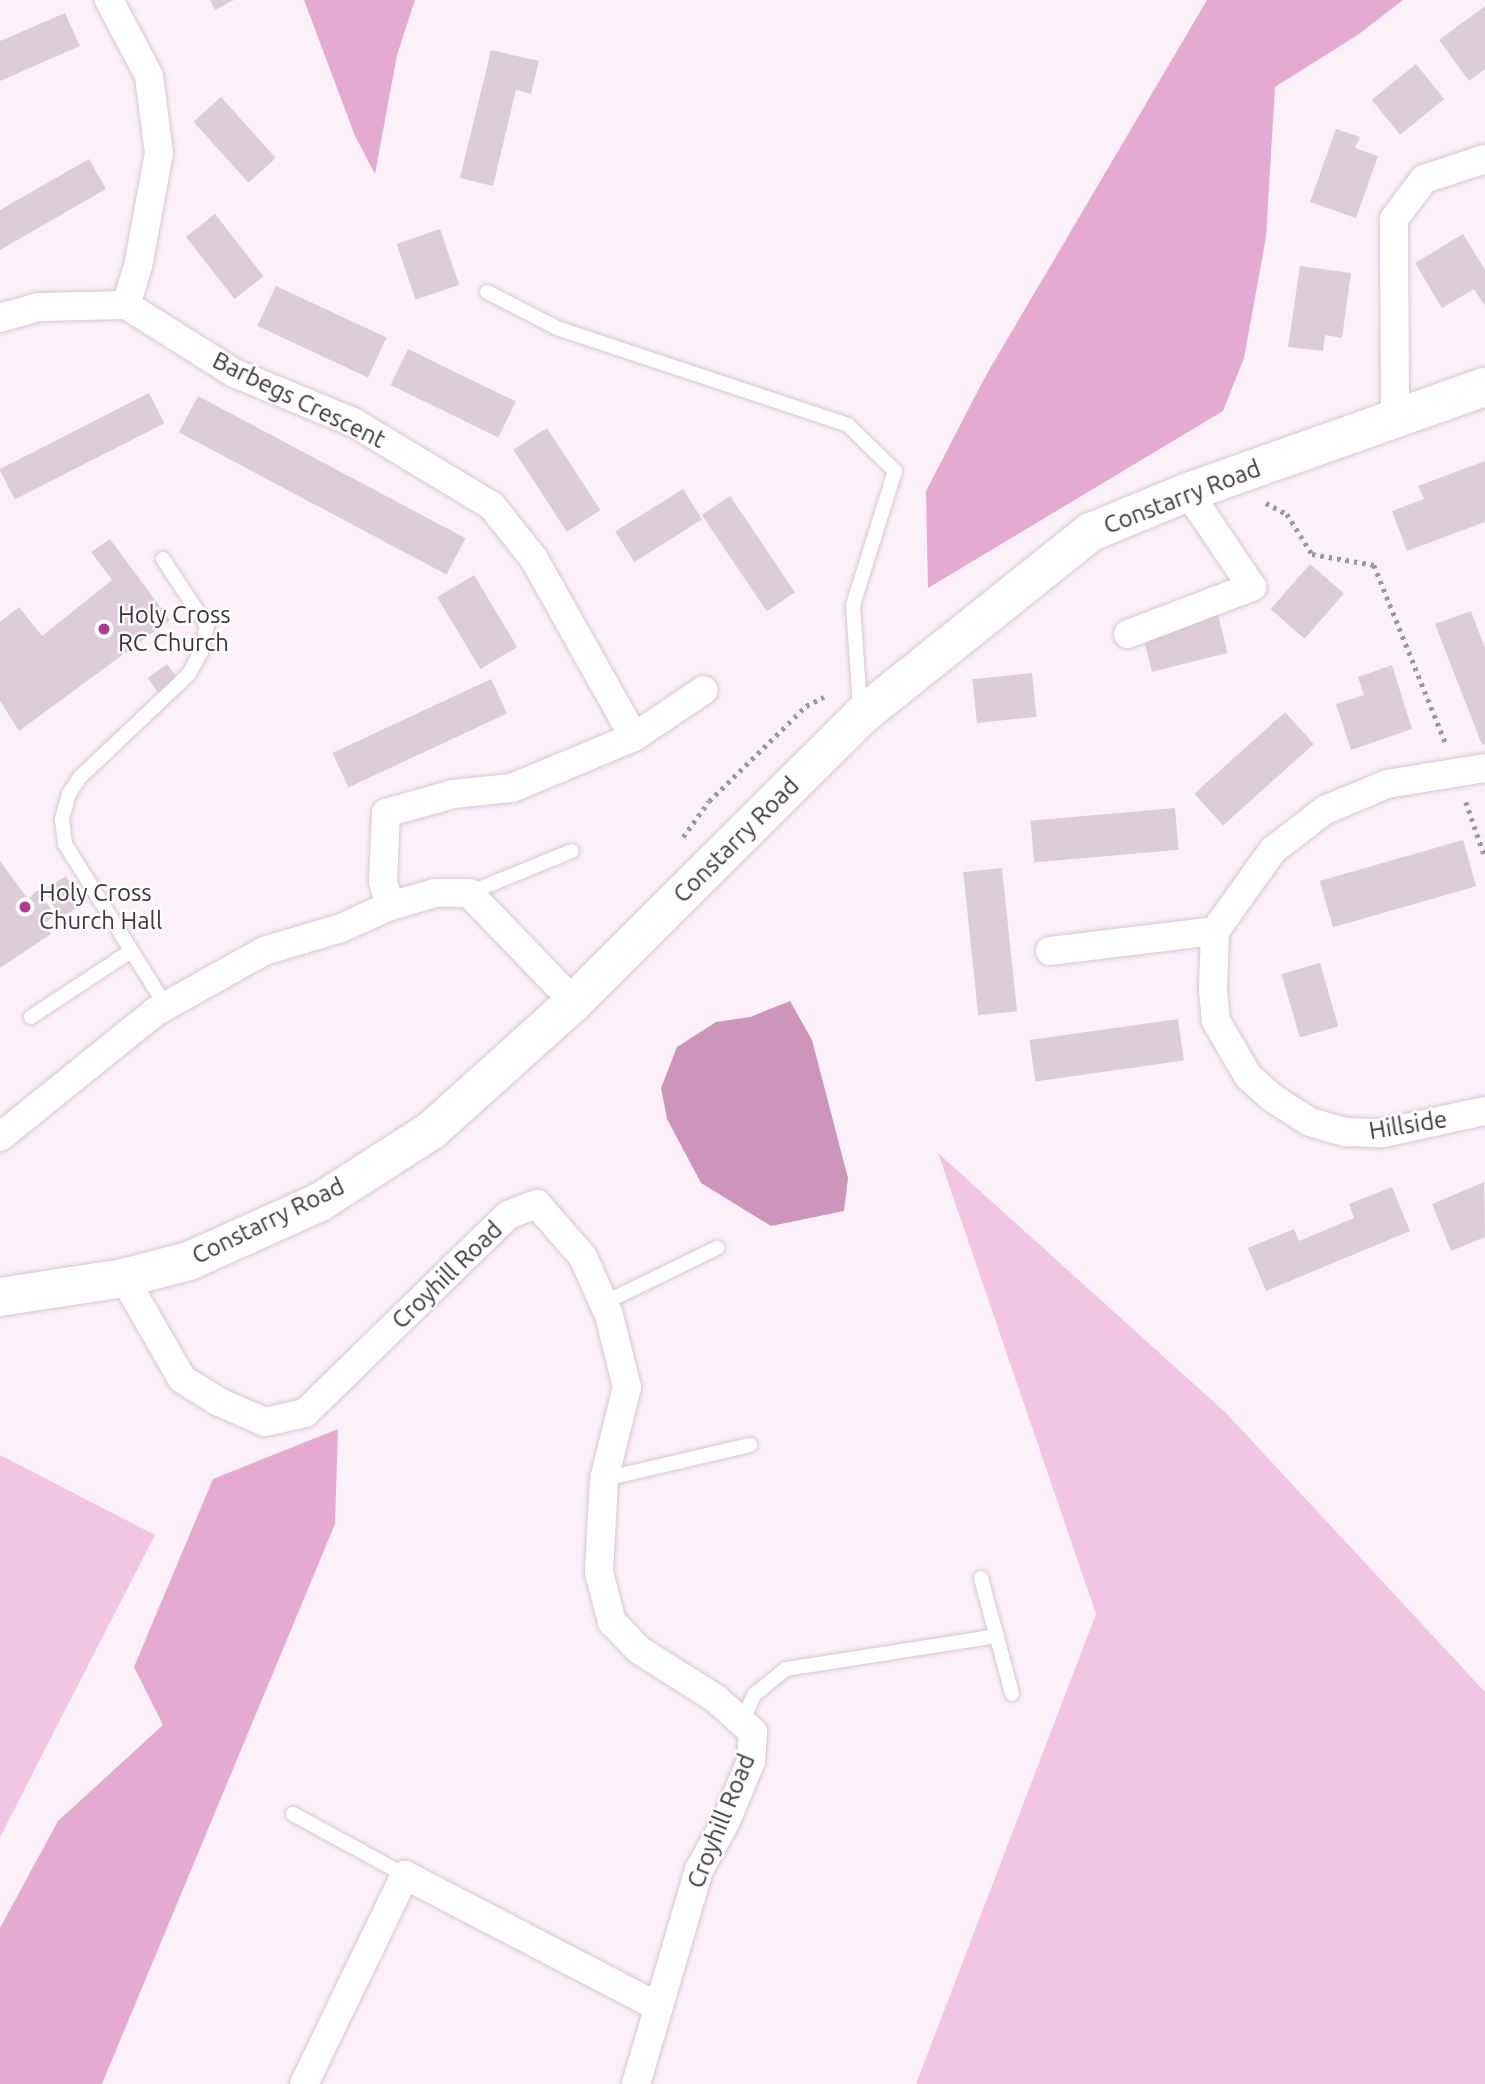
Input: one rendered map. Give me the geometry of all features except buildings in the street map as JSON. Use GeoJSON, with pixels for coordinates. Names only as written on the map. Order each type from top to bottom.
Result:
{"type":"FeatureCollection","features":[{"type":"Feature","properties":{"kind":"main road","name":"Constarry Road"},"geometry":{"type":"LineString","coordinates":[[0,1297],[124,1278],[189,1261],[320,1202],[432,1130],[574,1002],[860,699],[1091,532],[1205,486],[1485,387]]}},
{"type":"Feature","properties":{"kind":"street"},"geometry":{"type":"LineString","coordinates":[[0,318],[39,307],[126,305],[138,266],[159,153],[149,76],[109,0]]}},
{"type":"Feature","properties":{"kind":"street"},"geometry":{"type":"LineString","coordinates":[[1395,417],[1394,219],[1424,179],[1485,159]]}},
{"type":"Feature","properties":{"kind":"street","name":"Barbegs Crescent"},"geometry":{"type":"LineString","coordinates":[[126,305],[234,373],[353,422],[492,506],[534,559],[634,737]]}},
{"type":"Feature","properties":{"kind":"street"},"geometry":{"type":"LineString","coordinates":[[1128,634],[1252,587],[1205,486]]}},
{"type":"Feature","properties":{"kind":"street"},"geometry":{"type":"LineString","coordinates":[[390,906],[383,881],[386,813],[453,794],[512,788],[634,737],[704,690]]}},
{"type":"Feature","properties":{"kind":"street"},"geometry":{"type":"LineString","coordinates":[[1050,951],[1215,931],[1273,850],[1325,810],[1388,784],[1485,768]]}},
{"type":"Feature","properties":{"kind":"street"},"geometry":{"type":"LineString","coordinates":[[0,1137],[166,1006],[264,951],[341,928],[390,906],[435,893],[469,893],[574,1002]]}},
{"type":"Feature","properties":{"kind":"street","name":"Hillside"},"geometry":{"type":"LineString","coordinates":[[1215,931],[1213,989],[1216,1021],[1248,1076],[1271,1097],[1310,1122],[1346,1132],[1383,1133],[1485,1111]]}},
{"type":"Feature","properties":{"kind":"street","name":"Croyhill Road"},"geometry":{"type":"LineString","coordinates":[[124,1278],[183,1379],[219,1402],[265,1422],[305,1413],[508,1215],[537,1204],[583,1257],[604,1303],[627,1387],[604,1479],[600,1572],[612,1622],[639,1650],[716,1698],[753,1732],[751,1761],[726,1821],[699,1870],[636,2084]]}},
{"type":"Feature","properties":{"kind":"street"},"geometry":{"type":"LineString","coordinates":[[304,2084],[405,1875],[659,2007]]}},
{"type":"Feature","properties":{"kind":"lane"},"geometry":{"type":"LineString","coordinates":[[487,292],[557,328],[848,425],[895,471],[853,605],[860,699]]}},
{"type":"Feature","properties":{"kind":"lane"},"geometry":{"type":"LineString","coordinates":[[163,559],[207,626],[201,652],[188,674],[80,777],[69,794],[62,819],[65,844],[166,1006]]}},
{"type":"Feature","properties":{"kind":"lane"},"geometry":{"type":"LineString","coordinates":[[469,893],[572,851]]}},
{"type":"Feature","properties":{"kind":"lane"},"geometry":{"type":"LineString","coordinates":[[31,1017],[131,951]]}},
{"type":"Feature","properties":{"kind":"lane"},"geometry":{"type":"LineString","coordinates":[[604,1303],[717,1248]]}},
{"type":"Feature","properties":{"kind":"lane"},"geometry":{"type":"LineString","coordinates":[[604,1479],[750,1445]]}},
{"type":"Feature","properties":{"kind":"lane"},"geometry":{"type":"LineString","coordinates":[[981,1578],[1012,1694]]}},
{"type":"Feature","properties":{"kind":"lane"},"geometry":{"type":"LineString","coordinates":[[742,1722],[754,1695],[786,1669],[997,1636]]}},
{"type":"Feature","properties":{"kind":"lane"},"geometry":{"type":"LineString","coordinates":[[293,1814],[405,1875]]}},
{"type":"Feature","properties":{"kind":"path"},"geometry":{"type":"LineString","coordinates":[[1205,486],[1287,514],[1312,554],[1374,565],[1457,773],[1485,858]]}},
{"type":"Feature","properties":{"kind":"path"},"geometry":{"type":"LineString","coordinates":[[679,842],[709,801],[806,706],[860,699]]}},
{"type":"Feature","properties":{"kind":"shaded area"},"geometry":{"type":"Polygon","coordinates":[[[304,0],[415,0],[397,55],[375,174],[355,136],[304,0]]]}},
{"type":"Feature","properties":{"kind":"shaded area"},"geometry":{"type":"Polygon","coordinates":[[[1207,0],[1403,0],[1359,34],[1275,87],[1266,237],[1244,358],[1223,411],[928,588],[926,491],[985,377],[1207,0]]]}},
{"type":"Feature","properties":{"kind":"shaded area"},"geometry":{"type":"Polygon","coordinates":[[[790,1001],[812,1040],[848,1178],[844,1211],[771,1226],[701,1183],[667,1119],[661,1088],[677,1047],[716,1022],[750,1017],[790,1001]]]}},
{"type":"Feature","properties":{"kind":"shaded area"},"geometry":{"type":"Polygon","coordinates":[[[938,1153],[1226,1413],[1485,1692],[1485,2084],[916,2084],[1096,1614],[938,1153]]]}},
{"type":"Feature","properties":{"kind":"shaded area"},"geometry":{"type":"Polygon","coordinates":[[[338,1429],[335,1524],[102,2084],[0,2084],[0,1928],[58,1821],[163,1725],[134,1667],[213,1479],[338,1429]]]}},
{"type":"Feature","properties":{"kind":"shaded area"},"geometry":{"type":"Polygon","coordinates":[[[0,1455],[155,1535],[0,1837],[0,1455]]]}},
{"type":"Feature","properties":{"kind":"place","name":"Holy Cross RC Church"},"geometry":{"type":"Point","coordinates":[104,629]}},
{"type":"Feature","properties":{"kind":"place","name":"Holy Cross Church Hall"},"geometry":{"type":"Point","coordinates":[25,907]}}]}
